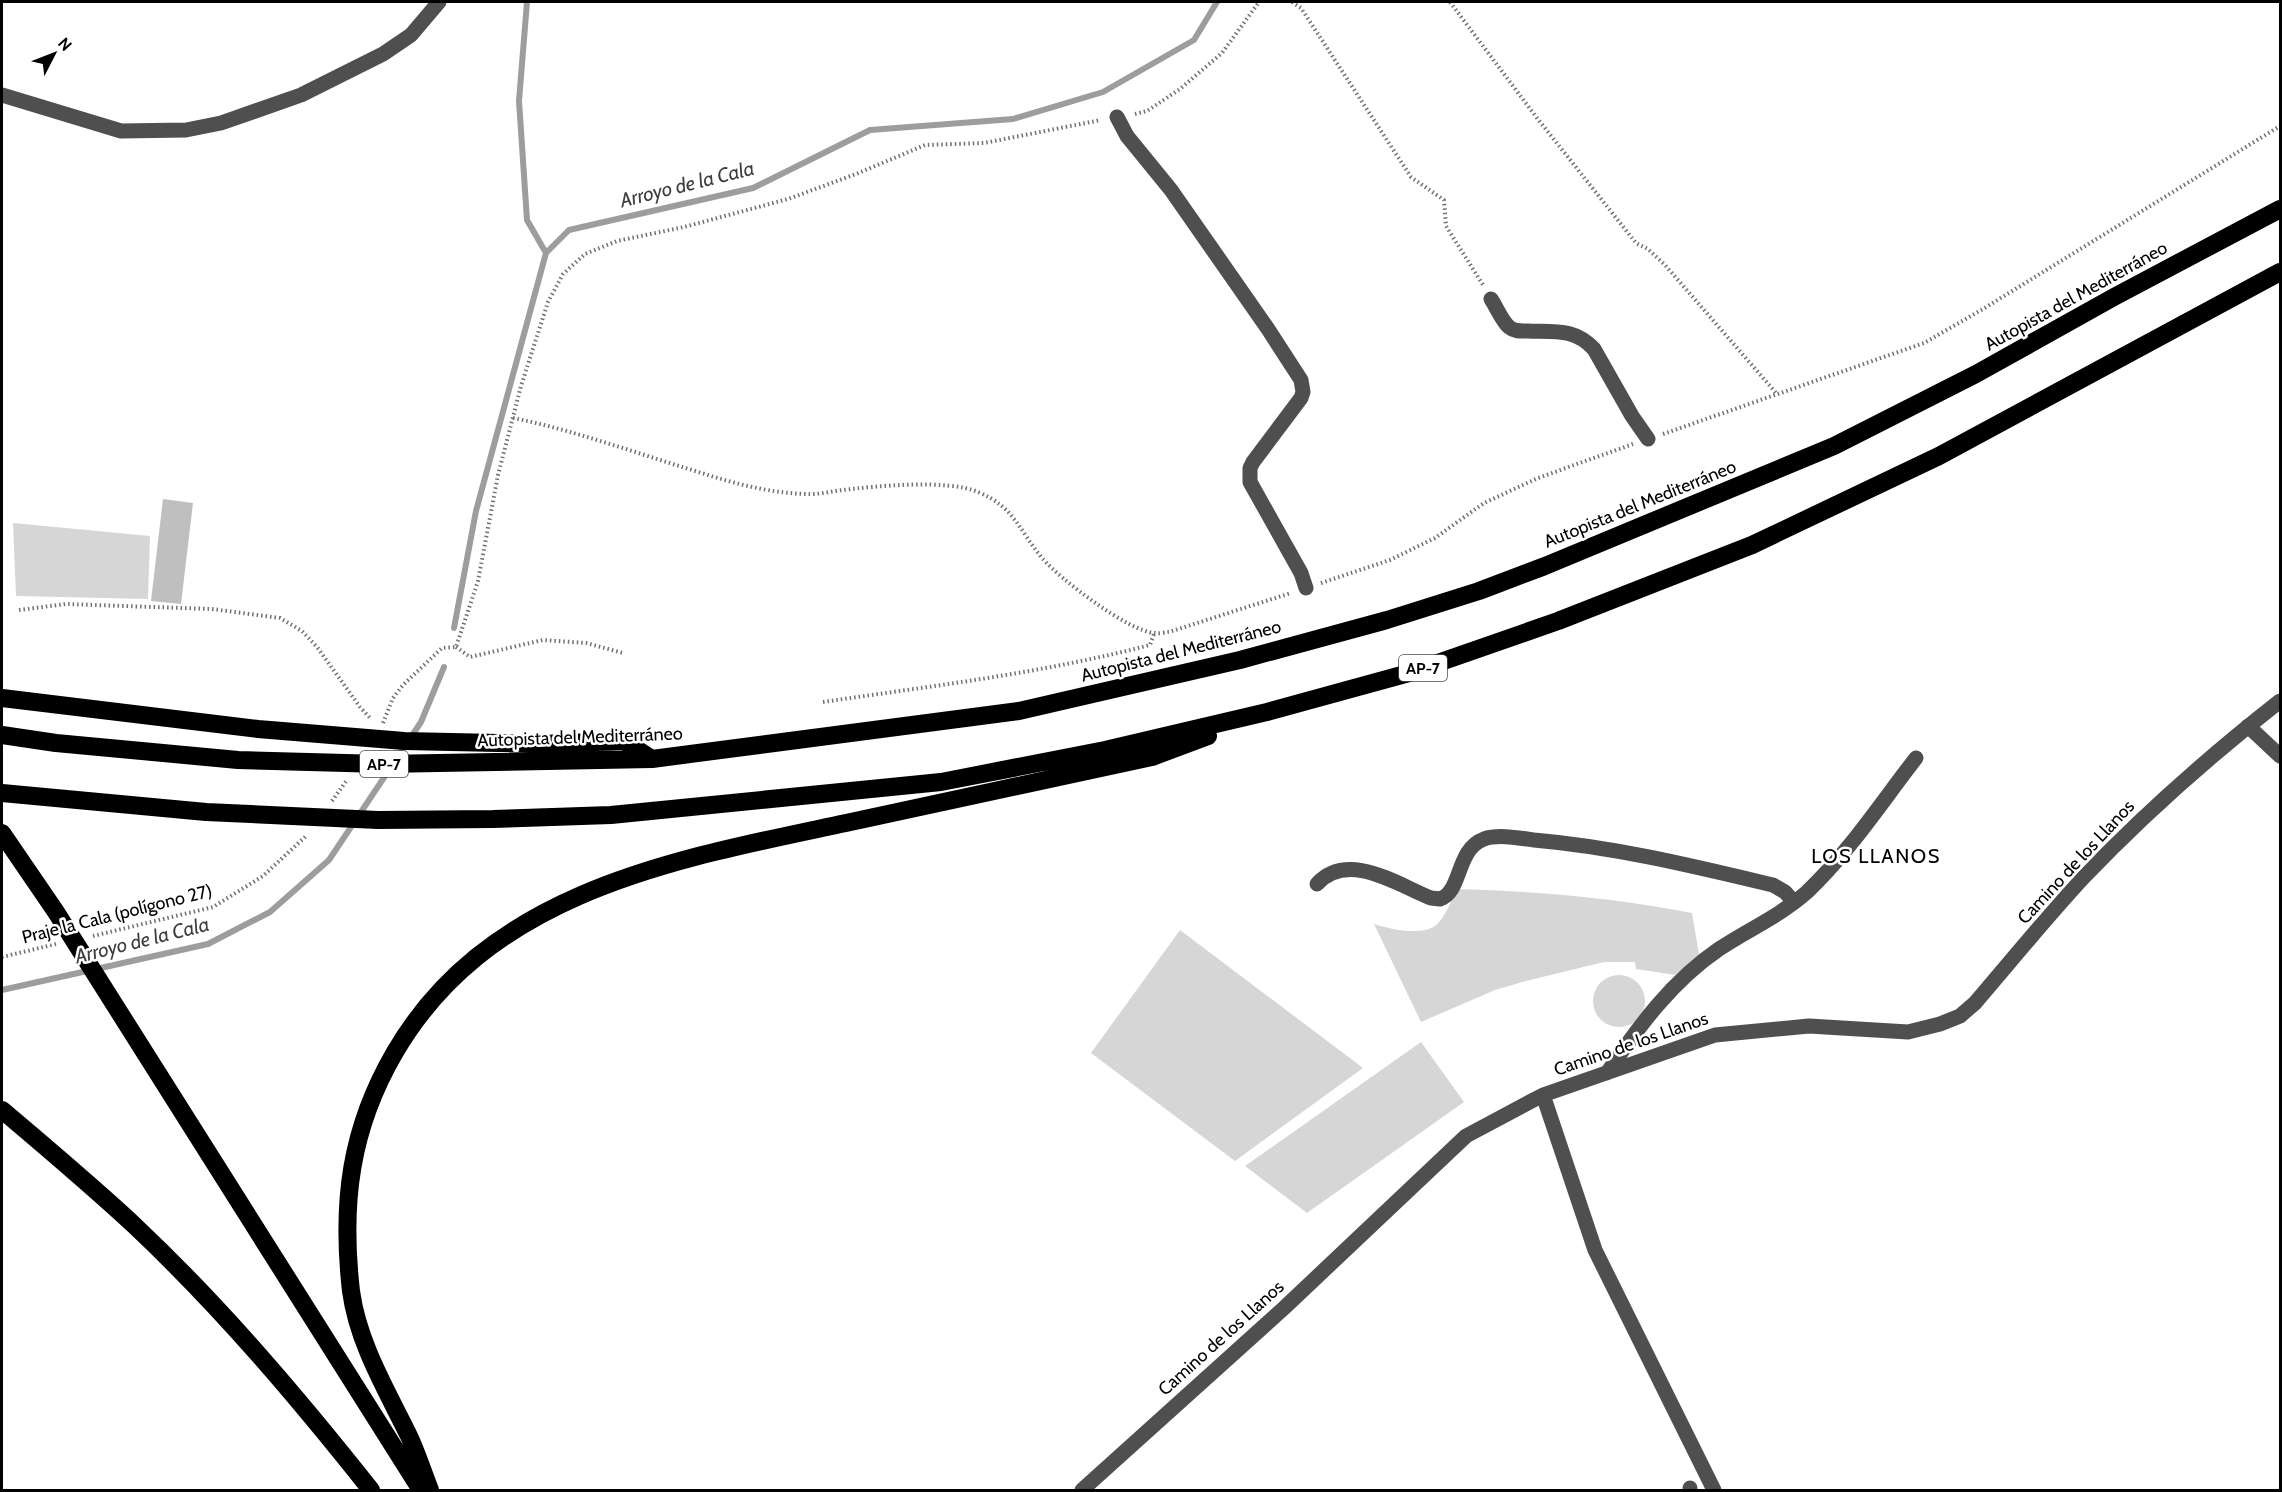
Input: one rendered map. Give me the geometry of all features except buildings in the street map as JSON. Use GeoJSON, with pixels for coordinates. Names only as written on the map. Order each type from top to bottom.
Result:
{"type":"FeatureCollection","features":[{"type":"Feature","properties":{"kind":"highway","name":"Autopista del Mediterráneo"},"geometry":{"type":"LineString","coordinates":[[2,735],[56,743],[238,760],[382,764],[652,759],[1019,711],[1240,660],[1387,620],[1479,591],[1545,566],[1834,446],[1976,374],[2114,297],[2280,209]]}},
{"type":"Feature","properties":{"kind":"highway","name":"AP-7"},"geometry":{"type":"LineString","coordinates":[[2,793],[206,812],[378,820],[611,815],[941,782],[1105,750],[1267,712],[1409,673],[1558,621],[1752,545],[1939,456],[2280,272]]}},
{"type":"Feature","properties":{"kind":"highway"},"geometry":{"type":"LineString","coordinates":[[2,698],[258,729],[404,741],[540,744],[624,741],[652,759]]}},
{"type":"Feature","properties":{"kind":"highway"},"geometry":{"type":"LineString","coordinates":[[430,1491],[410,1437],[387,1395],[364,1340],[352,1293],[348,1227],[350,1178],[358,1136],[379,1080],[412,1022],[435,994],[465,964],[502,936],[546,910],[638,874],[753,843],[1152,758],[1267,712]]}},
{"type":"Feature","properties":{"kind":"highway"},"geometry":{"type":"LineString","coordinates":[[2,833],[56,912],[421,1491]]}},
{"type":"Feature","properties":{"kind":"highway"},"geometry":{"type":"LineString","coordinates":[[2,1110],[136,1227],[199,1289],[268,1365],[371,1491]]}},
{"type":"Feature","properties":{"kind":"street"},"geometry":{"type":"LineString","coordinates":[[2,95],[121,131],[186,130],[221,123],[301,95],[383,54],[411,35],[439,2]]}},
{"type":"Feature","properties":{"kind":"street"},"geometry":{"type":"LineString","coordinates":[[1117,117],[1127,136],[1172,190],[1301,380],[1303,392],[1301,398],[1253,462],[1249,475],[1250,482],[1302,573],[1306,588]]}},
{"type":"Feature","properties":{"kind":"street"},"geometry":{"type":"LineString","coordinates":[[1491,299],[1507,326],[1515,331],[1566,332],[1586,341],[1594,349],[1632,416],[1648,439]]}},
{"type":"Feature","properties":{"kind":"street","name":"Camino de los Llanos"},"geometry":{"type":"LineString","coordinates":[[1082,1491],[1284,1308],[1466,1136],[1543,1095],[1715,1035],[1809,1026],[1908,1032],[1941,1024],[1960,1016],[1975,1003],[2097,864],[2150,811],[2280,700]]}},
{"type":"Feature","properties":{"kind":"street"},"geometry":{"type":"LineString","coordinates":[[2248,726],[2280,756]]}},
{"type":"Feature","properties":{"kind":"street"},"geometry":{"type":"LineString","coordinates":[[1607,1073],[1655,1008],[1690,971],[1720,948],[1779,914],[1834,864],[1916,758]]}},
{"type":"Feature","properties":{"kind":"street"},"geometry":{"type":"LineString","coordinates":[[1317,884],[1329,873],[1337,870],[1363,870],[1431,898],[1440,899],[1450,891],[1473,845],[1488,837],[1586,844],[1671,860],[1773,885],[1785,892],[1794,902]]}},
{"type":"Feature","properties":{"kind":"street"},"geometry":{"type":"LineString","coordinates":[[1543,1095],[1595,1250],[1714,1491]]}},
{"type":"Feature","properties":{"kind":"path"},"geometry":{"type":"LineString","coordinates":[[456,647],[478,581],[498,475],[548,302],[562,274],[585,254],[617,241],[684,227],[788,199],[925,145],[984,143],[1148,111],[1180,89],[1222,52],[1259,2]]}},
{"type":"Feature","properties":{"kind":"path"},"geometry":{"type":"LineString","coordinates":[[1292,2],[1300,8],[1411,177],[1444,201],[1446,226],[1491,299]]}},
{"type":"Feature","properties":{"kind":"path"},"geometry":{"type":"LineString","coordinates":[[1450,2],[1537,118],[1636,243],[1648,249],[1665,265],[1777,394]]}},
{"type":"Feature","properties":{"kind":"path"},"geometry":{"type":"LineString","coordinates":[[513,418],[748,487],[777,492],[810,495],[844,489],[924,485],[952,485],[976,491],[995,500],[1011,513],[1043,560],[1084,594],[1125,622],[1154,634],[1169,632],[1390,560],[1435,538],[1484,503],[1538,478],[1924,342],[1983,309],[2280,126]]}},
{"type":"Feature","properties":{"kind":"path"},"geometry":{"type":"LineString","coordinates":[[19,610],[66,604],[212,609],[280,618],[302,631],[317,646],[360,707],[371,719],[382,724],[393,698],[403,685],[442,648],[456,647],[470,657],[543,640],[586,643],[623,653]]}},
{"type":"Feature","properties":{"kind":"path"},"geometry":{"type":"LineString","coordinates":[[823,702],[974,680],[1119,653],[1150,645],[1154,634]]}},
{"type":"Feature","properties":{"kind":"path"},"geometry":{"type":"LineString","coordinates":[[327,808],[354,771]]}},
{"type":"Feature","properties":{"kind":"path","name":"Praje la Cala (polígono 27)"},"geometry":{"type":"LineString","coordinates":[[91,936],[213,907],[263,876],[313,827]]}},
{"type":"Feature","properties":{"kind":"path","name":"Praje la Cala (polígono 27)"},"geometry":{"type":"LineString","coordinates":[[2,957],[57,944]]}},
{"type":"Feature","properties":{"kind":"shaded area"},"geometry":{"type":"Polygon","coordinates":[[[13,523],[150,536],[148,599],[16,596],[13,523]]]}},
{"type":"Feature","properties":{"kind":"shaded area"},"geometry":{"type":"Polygon","coordinates":[[[1457,889],[1575,896],[1692,913],[1699,954],[1675,975],[1636,969],[1635,962],[1604,962],[1526,981],[1495,990],[1421,1022],[1374,924],[1405,931],[1429,929],[1442,919],[1457,889]]]}},
{"type":"Feature","properties":{"kind":"shaded area"},"geometry":{"type":"Polygon","coordinates":[[[1180,930],[1363,1068],[1235,1161],[1091,1053],[1180,930]]]}},
{"type":"Feature","properties":{"kind":"shaded area"},"geometry":{"type":"Polygon","coordinates":[[[1619,975],[1629,977],[1637,983],[1643,991],[1645,1001],[1643,1011],[1637,1019],[1629,1025],[1619,1027],[1609,1025],[1601,1019],[1595,1011],[1593,1001],[1595,991],[1601,983],[1609,977],[1619,975]]]}},
{"type":"Feature","properties":{"kind":"shaded area"},"geometry":{"type":"Polygon","coordinates":[[[1421,1042],[1464,1102],[1307,1213],[1245,1166],[1421,1042]]]}},
{"type":"Feature","properties":{"kind":"waterway"},"geometry":{"type":"LineString","coordinates":[[527,2],[519,101],[527,220],[546,253]]}},
{"type":"Feature","properties":{"kind":"waterway","name":"Arroyo de la Cala"},"geometry":{"type":"LineString","coordinates":[[454,628],[476,511],[546,253],[569,230],[753,188],[870,130],[1013,119],[1103,92],[1194,40],[1217,2]]}},
{"type":"Feature","properties":{"kind":"waterway","name":"Arroyo de la Cala"},"geometry":{"type":"LineString","coordinates":[[2,990],[208,944],[270,912],[329,860],[421,722],[444,667]]}},
{"type":"Feature","properties":{"kind":"district","name":"LOS LLANOS"},"geometry":{"type":"Point","coordinates":[1876,856]}}]}
